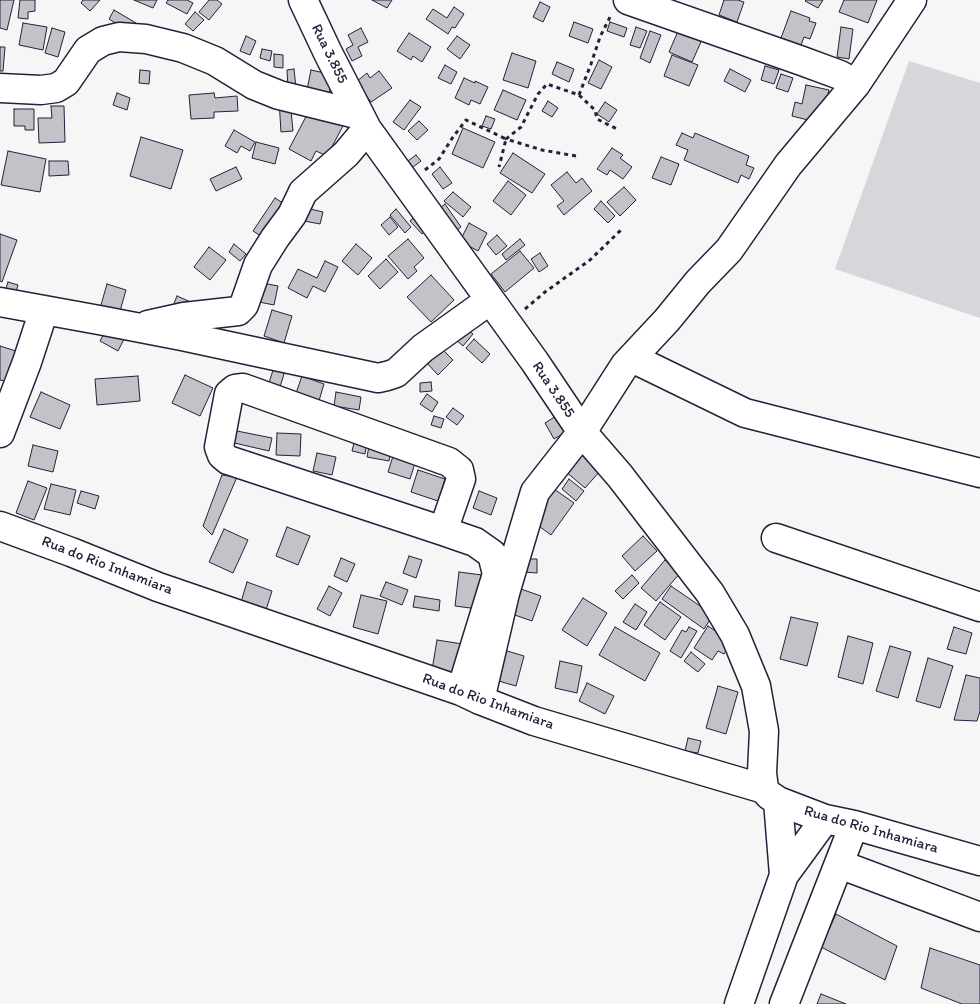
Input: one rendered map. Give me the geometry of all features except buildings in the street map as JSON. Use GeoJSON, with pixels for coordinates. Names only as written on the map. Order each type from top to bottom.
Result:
{"type":"FeatureCollection","features":[{"type":"Feature","properties":{"kind":"street","name":"Rua 3.855"},"geometry":{"type":"LineString","coordinates":[[303,0],[363,122],[507,323],[582,432],[620,476],[710,593],[735,635],[756,686],[764,731],[762,773],[771,795],[784,875]]}},
{"type":"Feature","properties":{"kind":"street"},"geometry":{"type":"LineString","coordinates":[[470,695],[505,593],[534,492],[582,432],[626,365],[698,282],[729,250],[788,165],[856,84],[912,0]]}},
{"type":"Feature","properties":{"kind":"street"},"geometry":{"type":"LineString","coordinates":[[621,5],[802,61],[840,75],[856,84]]}},
{"type":"Feature","properties":{"kind":"street"},"geometry":{"type":"LineString","coordinates":[[0,88],[41,90],[56,88],[66,82],[88,50],[103,41],[119,37],[146,39],[183,48],[215,60],[254,85],[363,122],[346,154],[303,192],[292,215],[258,265],[244,305],[238,311],[184,317],[135,327]]}},
{"type":"Feature","properties":{"kind":"street"},"geometry":{"type":"LineString","coordinates":[[0,302],[135,327],[378,378],[396,373],[423,348],[490,300]]}},
{"type":"Feature","properties":{"kind":"street"},"geometry":{"type":"LineString","coordinates":[[0,433],[28,362],[44,310]]}},
{"type":"Feature","properties":{"kind":"street"},"geometry":{"type":"LineString","coordinates":[[632,358],[745,413],[980,474]]}},
{"type":"Feature","properties":{"kind":"street"},"geometry":{"type":"LineString","coordinates":[[443,531],[461,480],[459,470],[450,462],[243,388],[235,389],[229,394],[219,447],[222,455],[228,460],[475,542],[492,554],[497,574],[470,695]]}},
{"type":"Feature","properties":{"kind":"street","name":"Rua do Rio Inhamiara"},"geometry":{"type":"LineString","coordinates":[[0,526],[158,587],[470,695],[534,721],[771,795],[825,819],[854,825],[980,861]]}},
{"type":"Feature","properties":{"kind":"street"},"geometry":{"type":"LineString","coordinates":[[776,538],[980,607]]}},
{"type":"Feature","properties":{"kind":"street"},"geometry":{"type":"LineString","coordinates":[[739,1004],[784,875],[825,819]]}},
{"type":"Feature","properties":{"kind":"street"},"geometry":{"type":"LineString","coordinates":[[784,1004],[854,825]]}},
{"type":"Feature","properties":{"kind":"street"},"geometry":{"type":"LineString","coordinates":[[839,864],[980,917]]}},
{"type":"Feature","properties":{"kind":"path"},"geometry":{"type":"LineString","coordinates":[[579,95],[592,64],[600,36],[621,5]]}},
{"type":"Feature","properties":{"kind":"path"},"geometry":{"type":"LineString","coordinates":[[499,167],[506,139],[521,127],[538,94],[547,84],[579,95],[595,110],[597,118],[619,130]]}},
{"type":"Feature","properties":{"kind":"path"},"geometry":{"type":"LineString","coordinates":[[407,185],[439,159],[466,120],[506,139],[542,150],[576,156]]}},
{"type":"Feature","properties":{"kind":"path"},"geometry":{"type":"LineString","coordinates":[[507,323],[545,292],[590,260],[623,228]]}},
{"type":"Feature","properties":{"kind":"shaded area"},"geometry":{"type":"Polygon","coordinates":[[[909,61],[980,83],[980,318],[835,269],[909,61]]]}}]}
